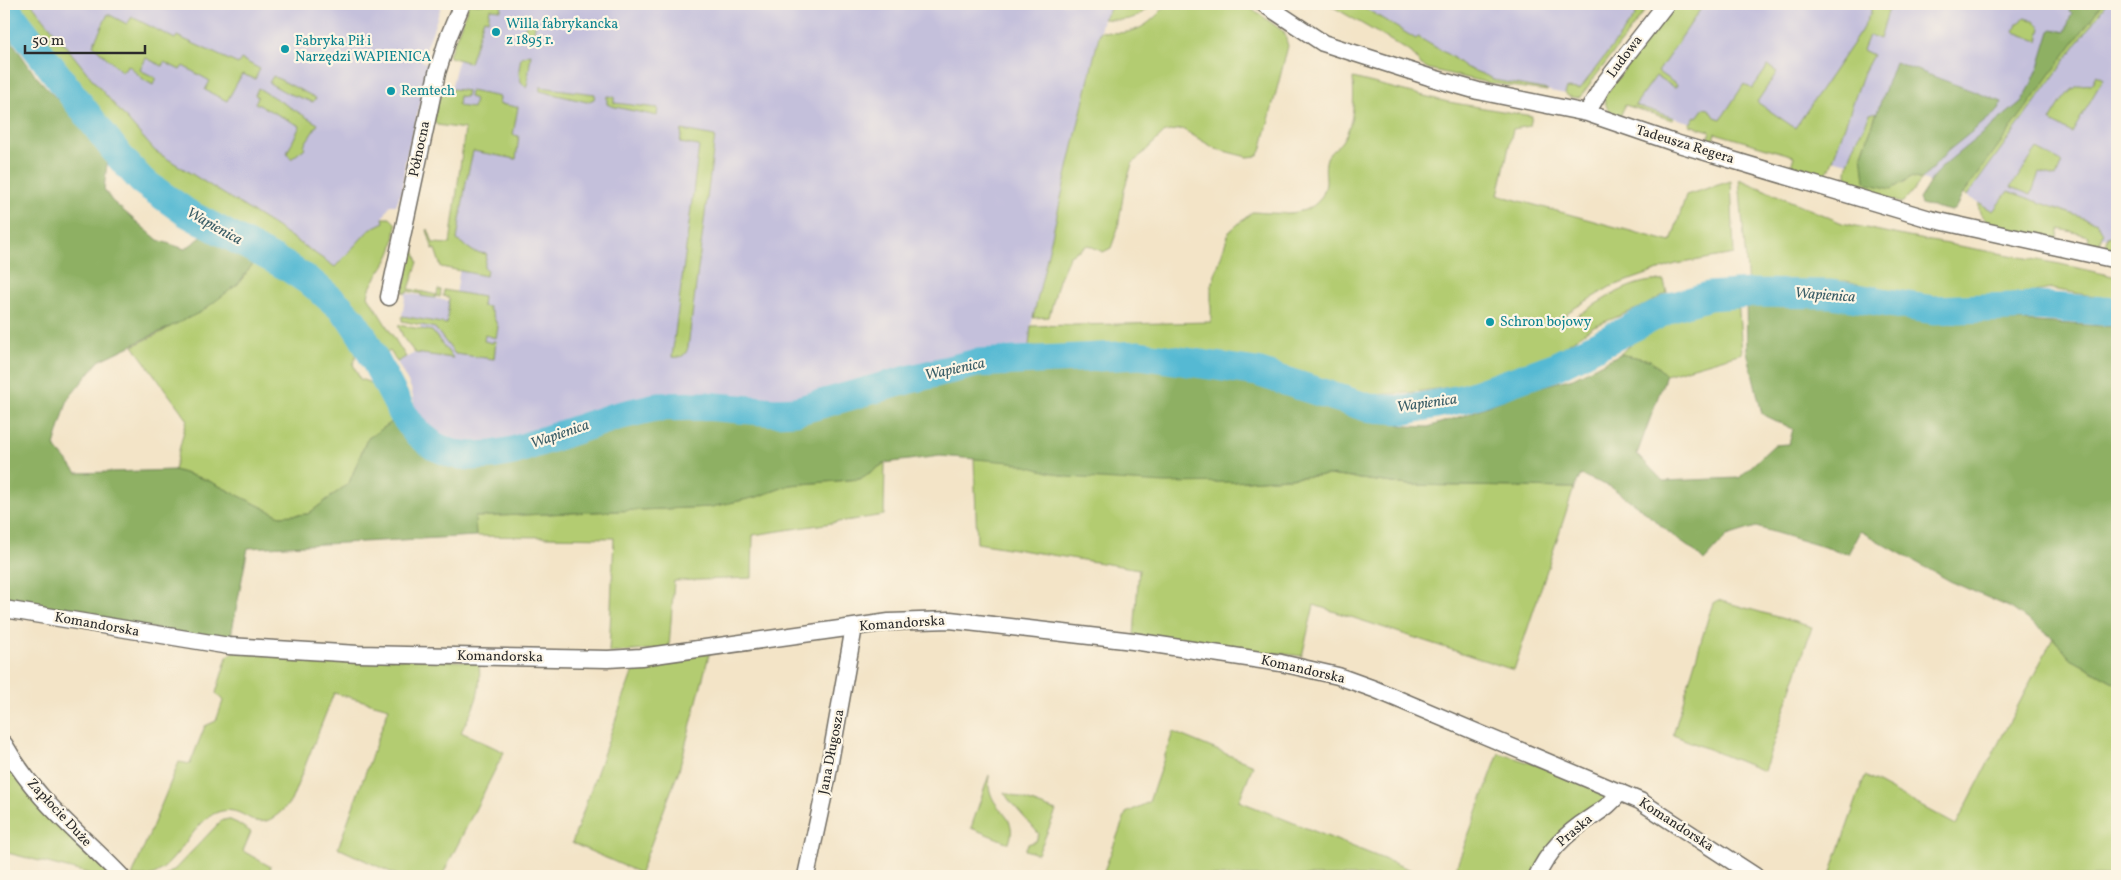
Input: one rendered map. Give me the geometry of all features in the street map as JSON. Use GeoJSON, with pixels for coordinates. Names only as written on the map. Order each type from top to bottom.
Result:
{"type":"FeatureCollection","features":[{"type":"Feature","properties":{"kind":"street","name":"Północna"},"geometry":{"type":"LineString","coordinates":[[389,297],[437,73],[448,38],[462,4]]}},
{"type":"Feature","properties":{"kind":"street","name":"Tadeusza Regera"},"geometry":{"type":"LineString","coordinates":[[1264,4],[1310,36],[1342,51],[1478,91],[1587,113],[1672,142],[1930,219],[2117,260]]}},
{"type":"Feature","properties":{"kind":"street","name":"Ludowa"},"geometry":{"type":"LineString","coordinates":[[1587,113],[1604,85],[1666,4]]}},
{"type":"Feature","properties":{"kind":"street","name":"Komandorska"},"geometry":{"type":"LineString","coordinates":[[4,609],[229,646],[358,654],[631,658],[889,622],[950,620],[1123,640],[1281,663],[1338,676],[1374,689],[1620,792],[1640,801],[1755,876]]}},
{"type":"Feature","properties":{"kind":"street","name":"Jana Długosza"},"geometry":{"type":"LineString","coordinates":[[806,876],[828,774],[854,627]]}},
{"type":"Feature","properties":{"kind":"street","name":"Zapłocie Duże"},"geometry":{"type":"LineString","coordinates":[[4,744],[42,800],[121,876]]}},
{"type":"Feature","properties":{"kind":"street","name":"Praska"},"geometry":{"type":"LineString","coordinates":[[1537,876],[1550,854],[1562,840],[1613,802],[1620,792]]}},
{"type":"Feature","properties":{"kind":"shaded area"},"geometry":{"type":"Polygon","coordinates":[[[32,4],[442,4],[422,61],[430,65],[405,162],[402,190],[396,205],[390,205],[383,218],[384,222],[370,229],[335,267],[275,226],[155,151],[97,85],[32,4]]]}},
{"type":"Feature","properties":{"kind":"shaded area"},"geometry":{"type":"Polygon","coordinates":[[[475,4],[1114,4],[1103,19],[1100,31],[1031,326],[1029,346],[906,374],[794,406],[775,407],[697,400],[653,403],[615,412],[514,446],[495,450],[473,451],[445,445],[412,418],[415,407],[411,388],[397,362],[415,353],[422,320],[402,316],[406,293],[455,302],[463,247],[450,245],[465,129],[451,89],[458,60],[453,58],[475,4]]]}},
{"type":"Feature","properties":{"kind":"shaded area"},"geometry":{"type":"Polygon","coordinates":[[[1332,4],[1650,4],[1584,89],[1571,95],[1483,78],[1332,4]]]}},
{"type":"Feature","properties":{"kind":"shaded area"},"geometry":{"type":"Polygon","coordinates":[[[1679,4],[2117,4],[2117,241],[2001,216],[1963,194],[1930,182],[1801,152],[1674,118],[1618,100],[1679,4]]]}},
{"type":"Feature","properties":{"kind":"green space"},"geometry":{"type":"Polygon","coordinates":[[[16,4],[32,4],[97,85],[155,151],[275,226],[335,267],[370,229],[384,222],[383,218],[390,218],[396,224],[393,246],[386,263],[371,286],[368,296],[406,357],[397,362],[390,351],[383,355],[348,300],[335,288],[193,206],[173,197],[158,186],[120,144],[16,4]]]}},
{"type":"Feature","properties":{"kind":"green space"},"geometry":{"type":"Polygon","coordinates":[[[469,4],[502,4],[501,10],[490,9],[488,20],[484,19],[470,63],[450,57],[449,55],[469,4]]]}},
{"type":"Feature","properties":{"kind":"green space"},"geometry":{"type":"Polygon","coordinates":[[[1114,4],[1153,4],[1141,14],[1130,19],[1103,19],[1114,4]]]}},
{"type":"Feature","properties":{"kind":"green space"},"geometry":{"type":"Polygon","coordinates":[[[1167,4],[1246,4],[1284,32],[1288,46],[1261,151],[1258,156],[1247,157],[1216,149],[1182,129],[1165,132],[1132,164],[1124,190],[1118,228],[1111,248],[1103,252],[1088,245],[1070,255],[1059,280],[1049,317],[1033,318],[1100,31],[1121,33],[1138,29],[1153,19],[1167,4]]]}},
{"type":"Feature","properties":{"kind":"green space"},"geometry":{"type":"Polygon","coordinates":[[[1328,4],[1358,4],[1416,39],[1418,37],[1452,57],[1465,67],[1493,80],[1548,90],[1488,83],[1429,69],[1420,64],[1412,53],[1328,4]]]}},
{"type":"Feature","properties":{"kind":"green space"},"geometry":{"type":"Polygon","coordinates":[[[1628,4],[1635,4],[1641,9],[1645,4],[1650,4],[1580,97],[1568,96],[1565,93],[1567,88],[1580,89],[1636,15],[1628,4]]]}},
{"type":"Feature","properties":{"kind":"green space"},"geometry":{"type":"Polygon","coordinates":[[[1674,4],[1704,4],[1658,72],[1677,85],[1675,88],[1656,76],[1635,105],[1674,118],[1672,120],[1625,105],[1620,117],[1616,115],[1607,107],[1604,97],[1674,4]]]}},
{"type":"Feature","properties":{"kind":"green space"},"geometry":{"type":"Polygon","coordinates":[[[1869,4],[1890,4],[1880,39],[1869,35],[1863,50],[1873,55],[1864,72],[1830,168],[1826,173],[1821,176],[1812,177],[1790,170],[1794,156],[1715,133],[1712,143],[1707,142],[1710,131],[1689,125],[1704,108],[1709,109],[1715,117],[1721,119],[1744,84],[1752,89],[1768,66],[1777,72],[1757,102],[1795,128],[1861,31],[1871,12],[1869,4]]]}},
{"type":"Feature","properties":{"kind":"green space"},"geometry":{"type":"Polygon","coordinates":[[[2072,4],[2102,4],[1963,194],[1955,209],[1951,211],[1921,204],[1919,199],[1935,174],[2021,102],[2040,64],[2050,31],[2053,29],[2065,32],[2072,13],[2069,11],[2072,4]]]}},
{"type":"Feature","properties":{"kind":"green space"},"geometry":{"type":"Polygon","coordinates":[[[2101,4],[2106,4],[1967,196],[1963,194],[2101,4]]]}},
{"type":"Feature","properties":{"kind":"green space"},"geometry":{"type":"Polygon","coordinates":[[[108,14],[127,24],[132,17],[175,39],[177,36],[238,64],[241,59],[260,69],[255,79],[242,74],[227,101],[205,90],[210,81],[183,66],[180,70],[164,62],[162,66],[146,58],[140,70],[156,78],[153,85],[144,80],[128,65],[122,72],[93,45],[108,14]]]}},
{"type":"Feature","properties":{"kind":"green space"},"geometry":{"type":"Polygon","coordinates":[[[527,17],[536,19],[533,40],[523,38],[527,17]]]}},
{"type":"Feature","properties":{"kind":"green space"},"geometry":{"type":"Polygon","coordinates":[[[2025,18],[2034,21],[2041,28],[2038,41],[2014,32],[2017,24],[2025,18]]]}},
{"type":"Feature","properties":{"kind":"green space"},"geometry":{"type":"Polygon","coordinates":[[[4,30],[35,75],[57,99],[82,119],[108,156],[104,189],[112,201],[158,240],[185,249],[207,233],[255,261],[238,284],[201,312],[99,361],[68,399],[54,446],[77,473],[174,470],[207,480],[280,516],[308,514],[349,483],[367,439],[398,418],[411,435],[429,451],[450,460],[470,464],[499,461],[616,421],[656,411],[704,410],[777,417],[797,415],[908,384],[979,369],[1138,367],[1256,381],[1405,426],[1428,427],[1468,414],[1527,390],[1573,378],[1620,354],[1650,360],[1666,375],[1637,454],[1663,481],[1739,478],[1774,445],[1789,444],[1793,429],[1762,414],[1747,351],[1746,298],[1941,319],[2020,321],[2117,327],[2117,684],[2071,659],[2053,638],[2011,608],[1950,581],[1860,531],[1848,554],[1756,527],[1727,536],[1704,561],[1639,507],[1611,487],[1581,475],[1574,488],[1409,485],[1328,475],[1233,482],[1165,483],[1067,477],[1011,462],[940,456],[885,463],[860,479],[790,485],[757,497],[711,507],[475,517],[476,536],[248,548],[230,641],[4,604],[4,30]]]}},
{"type":"Feature","properties":{"kind":"green space"},"geometry":{"type":"Polygon","coordinates":[[[531,54],[527,88],[521,81],[519,74],[521,57],[531,54]]]}},
{"type":"Feature","properties":{"kind":"green space"},"geometry":{"type":"Polygon","coordinates":[[[1895,62],[2002,102],[1999,110],[1948,151],[1922,180],[1911,177],[1892,189],[1868,184],[1865,181],[1862,154],[1895,62]]]}},
{"type":"Feature","properties":{"kind":"green space"},"geometry":{"type":"Polygon","coordinates":[[[2096,75],[2103,79],[2072,133],[2050,120],[2071,90],[2084,85],[2091,85],[2096,75]]]}},
{"type":"Feature","properties":{"kind":"green space"},"geometry":{"type":"Polygon","coordinates":[[[273,76],[316,98],[313,102],[287,93],[269,83],[273,76]]]}},
{"type":"Feature","properties":{"kind":"green space"},"geometry":{"type":"Polygon","coordinates":[[[1353,78],[1448,102],[1532,116],[1530,126],[1513,129],[1498,195],[1671,242],[1686,195],[1731,181],[1734,254],[1676,264],[1610,287],[1568,312],[1558,327],[1609,296],[1636,284],[1664,281],[1667,293],[1642,307],[1594,326],[1556,352],[1514,374],[1466,385],[1407,393],[1368,395],[1261,364],[1212,354],[1140,348],[1029,346],[1031,326],[1211,322],[1211,287],[1229,232],[1252,212],[1284,213],[1305,210],[1321,198],[1326,185],[1325,167],[1327,158],[1342,141],[1349,126],[1353,102],[1353,78]]]}},
{"type":"Feature","properties":{"kind":"green space"},"geometry":{"type":"Polygon","coordinates":[[[540,87],[595,94],[594,99],[587,102],[540,91],[540,87]]]}},
{"type":"Feature","properties":{"kind":"green space"},"geometry":{"type":"Polygon","coordinates":[[[258,88],[318,124],[304,145],[305,148],[291,159],[287,153],[300,126],[255,103],[258,97],[255,95],[258,88]]]}},
{"type":"Feature","properties":{"kind":"green space"},"geometry":{"type":"Polygon","coordinates":[[[454,89],[467,91],[466,97],[459,96],[458,106],[473,108],[475,99],[469,97],[470,91],[500,97],[499,104],[518,107],[513,135],[519,136],[516,159],[473,151],[466,182],[457,240],[474,252],[487,254],[484,268],[487,269],[486,276],[441,267],[427,230],[433,243],[450,244],[465,129],[437,125],[434,122],[440,97],[454,89]]]}},
{"type":"Feature","properties":{"kind":"green space"},"geometry":{"type":"Polygon","coordinates":[[[607,96],[614,97],[614,103],[658,108],[657,116],[611,106],[607,104],[607,96]]]}},
{"type":"Feature","properties":{"kind":"green space"},"geometry":{"type":"Polygon","coordinates":[[[1877,112],[1862,154],[1902,184],[1911,177],[1922,180],[1901,203],[1855,189],[1848,180],[1847,172],[1852,151],[1870,114],[1877,112]]]}},
{"type":"Feature","properties":{"kind":"green space"},"geometry":{"type":"Polygon","coordinates":[[[682,130],[715,136],[688,347],[680,357],[672,357],[699,146],[680,143],[682,130]]]}},
{"type":"Feature","properties":{"kind":"green space"},"geometry":{"type":"Polygon","coordinates":[[[2037,149],[2062,162],[2056,177],[2039,173],[2031,195],[2011,187],[2037,149]]]}},
{"type":"Feature","properties":{"kind":"green space"},"geometry":{"type":"Polygon","coordinates":[[[1739,179],[1842,223],[1908,237],[2060,264],[2117,277],[2117,300],[2051,289],[1996,299],[1905,295],[1846,281],[1748,285],[1739,179]]]}},
{"type":"Feature","properties":{"kind":"green space"},"geometry":{"type":"Polygon","coordinates":[[[2008,191],[2097,223],[2103,233],[2099,244],[2088,242],[2089,236],[2060,229],[2057,239],[1997,227],[1986,221],[1981,215],[1979,203],[1993,211],[2008,191]]]}},
{"type":"Feature","properties":{"kind":"green space"},"geometry":{"type":"Polygon","coordinates":[[[2117,233],[2117,250],[2105,248],[2107,237],[2117,233]]]}},
{"type":"Feature","properties":{"kind":"green space"},"geometry":{"type":"Polygon","coordinates":[[[412,244],[418,262],[409,289],[437,295],[438,289],[441,290],[440,297],[421,296],[421,294],[407,291],[403,293],[412,244]]]}},
{"type":"Feature","properties":{"kind":"green space"},"geometry":{"type":"Polygon","coordinates":[[[255,261],[281,273],[304,287],[335,315],[355,344],[356,353],[353,364],[360,379],[377,385],[398,418],[367,439],[349,483],[308,514],[280,516],[207,480],[174,470],[187,419],[133,346],[162,332],[238,284],[255,261]]]}},
{"type":"Feature","properties":{"kind":"green space"},"geometry":{"type":"Polygon","coordinates":[[[444,290],[483,297],[482,306],[489,307],[498,327],[496,338],[485,335],[484,341],[493,343],[493,341],[496,341],[494,359],[455,354],[435,328],[402,321],[402,316],[447,324],[449,298],[443,296],[444,290]]]}},
{"type":"Feature","properties":{"kind":"green space"},"geometry":{"type":"Polygon","coordinates":[[[1738,299],[1742,353],[1666,375],[1650,360],[1620,354],[1650,328],[1690,307],[1738,299]]]}},
{"type":"Feature","properties":{"kind":"green space"},"geometry":{"type":"Polygon","coordinates":[[[398,325],[432,331],[453,358],[415,353],[404,339],[398,325]]]}},
{"type":"Feature","properties":{"kind":"green space"},"geometry":{"type":"Polygon","coordinates":[[[974,458],[1233,482],[1328,475],[1409,485],[1574,488],[1514,670],[1314,605],[1302,656],[1193,645],[1134,635],[1139,569],[977,543],[974,458]]]}},
{"type":"Feature","properties":{"kind":"green space"},"geometry":{"type":"Polygon","coordinates":[[[885,463],[884,515],[753,535],[752,578],[674,581],[669,648],[609,653],[614,538],[476,536],[474,517],[711,507],[757,497],[790,485],[860,479],[885,463]]]}},
{"type":"Feature","properties":{"kind":"green space"},"geometry":{"type":"Polygon","coordinates":[[[1718,600],[1812,627],[1764,771],[1673,735],[1713,603],[1718,600]]]}},
{"type":"Feature","properties":{"kind":"green space"},"geometry":{"type":"Polygon","coordinates":[[[2053,638],[2071,659],[2117,684],[2117,876],[1830,875],[1865,776],[1956,825],[2053,638]]]}},
{"type":"Feature","properties":{"kind":"green space"},"geometry":{"type":"Polygon","coordinates":[[[710,651],[679,770],[640,873],[572,843],[636,662],[710,651]]]}},
{"type":"Feature","properties":{"kind":"green space"},"geometry":{"type":"Polygon","coordinates":[[[233,652],[479,662],[480,673],[476,699],[461,732],[504,752],[442,876],[399,876],[338,848],[389,708],[334,693],[291,801],[278,814],[260,822],[238,812],[218,812],[200,825],[175,856],[157,872],[146,876],[132,876],[179,762],[190,764],[205,726],[216,721],[223,701],[216,693],[227,657],[233,652]]]}},
{"type":"Feature","properties":{"kind":"green space"},"geometry":{"type":"Polygon","coordinates":[[[1173,732],[1253,765],[1239,801],[1426,876],[1102,876],[1126,813],[1149,802],[1173,732]]]}},
{"type":"Feature","properties":{"kind":"green space"},"geometry":{"type":"Polygon","coordinates":[[[1499,753],[1565,774],[1606,792],[1607,798],[1532,876],[1453,876],[1499,753]]]}},
{"type":"Feature","properties":{"kind":"green space"},"geometry":{"type":"Polygon","coordinates":[[[4,754],[109,870],[105,876],[4,852],[4,754]]]}},
{"type":"Feature","properties":{"kind":"green space"},"geometry":{"type":"Polygon","coordinates":[[[989,775],[989,787],[996,805],[1009,820],[1011,834],[1009,843],[971,828],[989,775]]]}},
{"type":"Feature","properties":{"kind":"green space"},"geometry":{"type":"Polygon","coordinates":[[[1004,792],[1056,811],[1038,854],[1025,850],[1028,844],[1036,841],[1039,834],[1004,792]]]}},
{"type":"Feature","properties":{"kind":"green space"},"geometry":{"type":"Polygon","coordinates":[[[228,819],[251,832],[243,851],[271,867],[267,876],[165,876],[175,869],[221,821],[228,819]]]}},
{"type":"Feature","properties":{"kind":"waterway","name":"Wapienica"},"geometry":{"type":"LineString","coordinates":[[4,6],[120,157],[142,181],[187,213],[286,266],[313,284],[339,306],[352,320],[363,337],[403,414],[416,432],[434,446],[453,454],[472,456],[513,451],[614,417],[656,407],[705,406],[775,412],[796,411],[907,380],[977,363],[1139,355],[1257,372],[1369,408],[1406,410],[1466,398],[1554,367],[1675,306],[1709,296],[1750,293],[1831,294],[1934,310],[2036,306],[2117,312]]}},
{"type":"Feature","properties":{"kind":"place","name":"Willa fabrykancka z 1895 r."},"geometry":{"type":"Point","coordinates":[496,32]}},
{"type":"Feature","properties":{"kind":"place","name":"Fabryka Pił i Narzędzi WAPIENICA"},"geometry":{"type":"Point","coordinates":[285,49]}},
{"type":"Feature","properties":{"kind":"place","name":"Remtech"},"geometry":{"type":"Point","coordinates":[391,91]}},
{"type":"Feature","properties":{"kind":"place","name":"Schron bojowy"},"geometry":{"type":"Point","coordinates":[1490,322]}}]}
